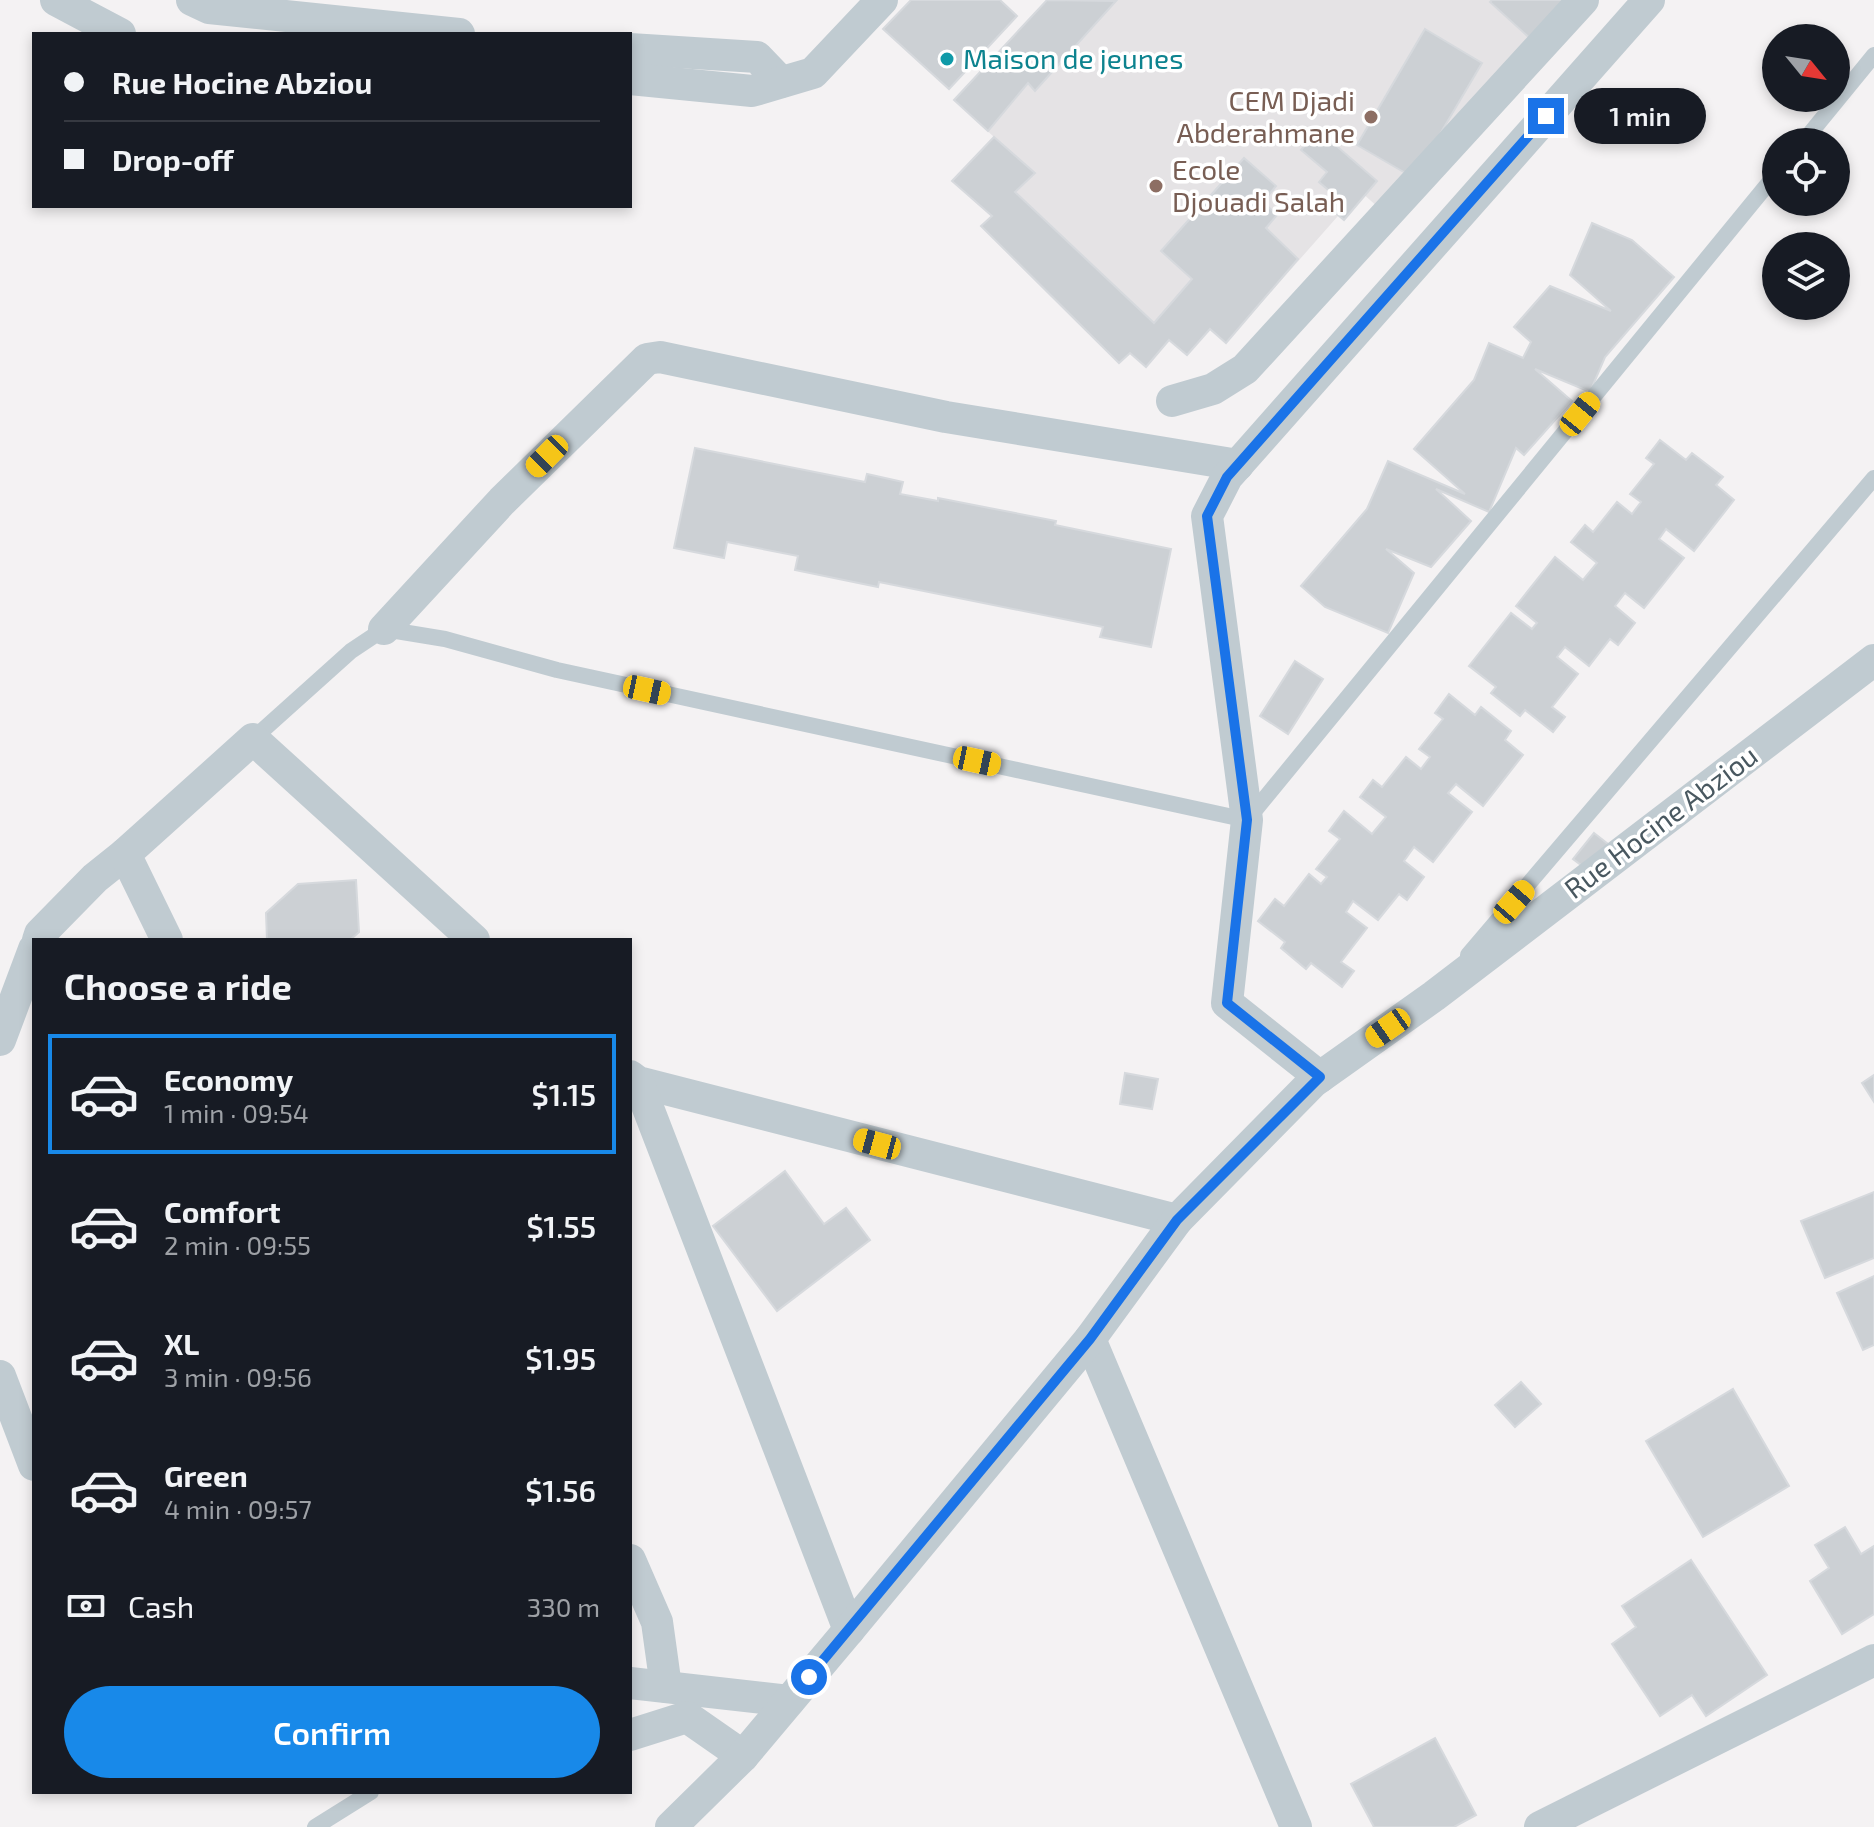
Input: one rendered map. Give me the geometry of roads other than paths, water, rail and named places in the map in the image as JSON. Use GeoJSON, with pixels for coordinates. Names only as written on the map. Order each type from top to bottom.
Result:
{"type":"FeatureCollection","features":[{"type":"Feature","properties":{"kind":"street"},"geometry":{"type":"LineString","coordinates":[[56,0],[116,32]]}},
{"type":"Feature","properties":{"kind":"street"},"geometry":{"type":"LineString","coordinates":[[192,0],[209,8],[440,32]]}},
{"type":"Feature","properties":{"kind":"street"},"geometry":{"type":"LineString","coordinates":[[632,79],[752,91],[813,73],[882,0]]}},
{"type":"Feature","properties":{"kind":"street"},"geometry":{"type":"LineString","coordinates":[[1172,401],[1213,389],[1245,369],[1583,0]]}},
{"type":"Feature","properties":{"kind":"street"},"geometry":{"type":"LineString","coordinates":[[1320,1077],[1227,1003],[1247,820],[1207,516],[1227,477],[1649,0]]}},
{"type":"Feature","properties":{"kind":"street"},"geometry":{"type":"LineString","coordinates":[[632,49],[757,57],[781,82]]}},
{"type":"Feature","properties":{"kind":"street"},"geometry":{"type":"LineString","coordinates":[[384,629],[502,501],[647,359],[660,357],[946,417],[1238,465]]}},
{"type":"Feature","properties":{"kind":"street","name":"Rue Hocine Abziou"},"geometry":{"type":"LineString","coordinates":[[671,1827],[743,1756],[849,1630],[1090,1339],[1177,1220],[1320,1077],[1434,996],[1874,660]]}},
{"type":"Feature","properties":{"kind":"street"},"geometry":{"type":"LineString","coordinates":[[39,938],[95,878],[253,739],[437,928],[468,938]]}},
{"type":"Feature","properties":{"kind":"street"},"geometry":{"type":"LineString","coordinates":[[125,854],[166,938]]}},
{"type":"Feature","properties":{"kind":"street"},"geometry":{"type":"LineString","coordinates":[[0,1040],[32,954]]}},
{"type":"Feature","properties":{"kind":"street"},"geometry":{"type":"LineString","coordinates":[[634,1079],[1177,1220]]}},
{"type":"Feature","properties":{"kind":"street"},"geometry":{"type":"LineString","coordinates":[[634,1079],[849,1630]]}},
{"type":"Feature","properties":{"kind":"street"},"geometry":{"type":"LineString","coordinates":[[1090,1339],[1296,1827]]}},
{"type":"Feature","properties":{"kind":"street"},"geometry":{"type":"LineString","coordinates":[[0,1376],[32,1460]]}},
{"type":"Feature","properties":{"kind":"street"},"geometry":{"type":"LineString","coordinates":[[632,1565],[657,1622],[666,1687]]}},
{"type":"Feature","properties":{"kind":"street"},"geometry":{"type":"LineString","coordinates":[[1540,1827],[1874,1660]]}},
{"type":"Feature","properties":{"kind":"street"},"geometry":{"type":"LineString","coordinates":[[632,1683],[789,1701]]}},
{"type":"Feature","properties":{"kind":"street"},"geometry":{"type":"LineString","coordinates":[[632,1734],[687,1717],[743,1756]]}},
{"type":"Feature","properties":{"kind":"lane"},"geometry":{"type":"LineString","coordinates":[[1814,128],[1874,55]]}},
{"type":"Feature","properties":{"kind":"lane"},"geometry":{"type":"LineString","coordinates":[[253,739],[351,651],[384,629],[445,639],[572,674],[1247,820],[1762,191]]}},
{"type":"Feature","properties":{"kind":"lane"},"geometry":{"type":"LineString","coordinates":[[1434,996],[1874,478]]}},
{"type":"Feature","properties":{"kind":"lane"},"geometry":{"type":"LineString","coordinates":[[315,1827],[368,1794]]}},
{"type":"Feature","properties":{"kind":"place","name":"Maison de jeunes"},"geometry":{"type":"Point","coordinates":[947,59]}},
{"type":"Feature","properties":{"kind":"place","name":"CEM Djadi Abderahmane"},"geometry":{"type":"Point","coordinates":[1371,117]}},
{"type":"Feature","properties":{"kind":"place","name":"Ecole Djouadi Salah"},"geometry":{"type":"Point","coordinates":[1156,186]}}]}
